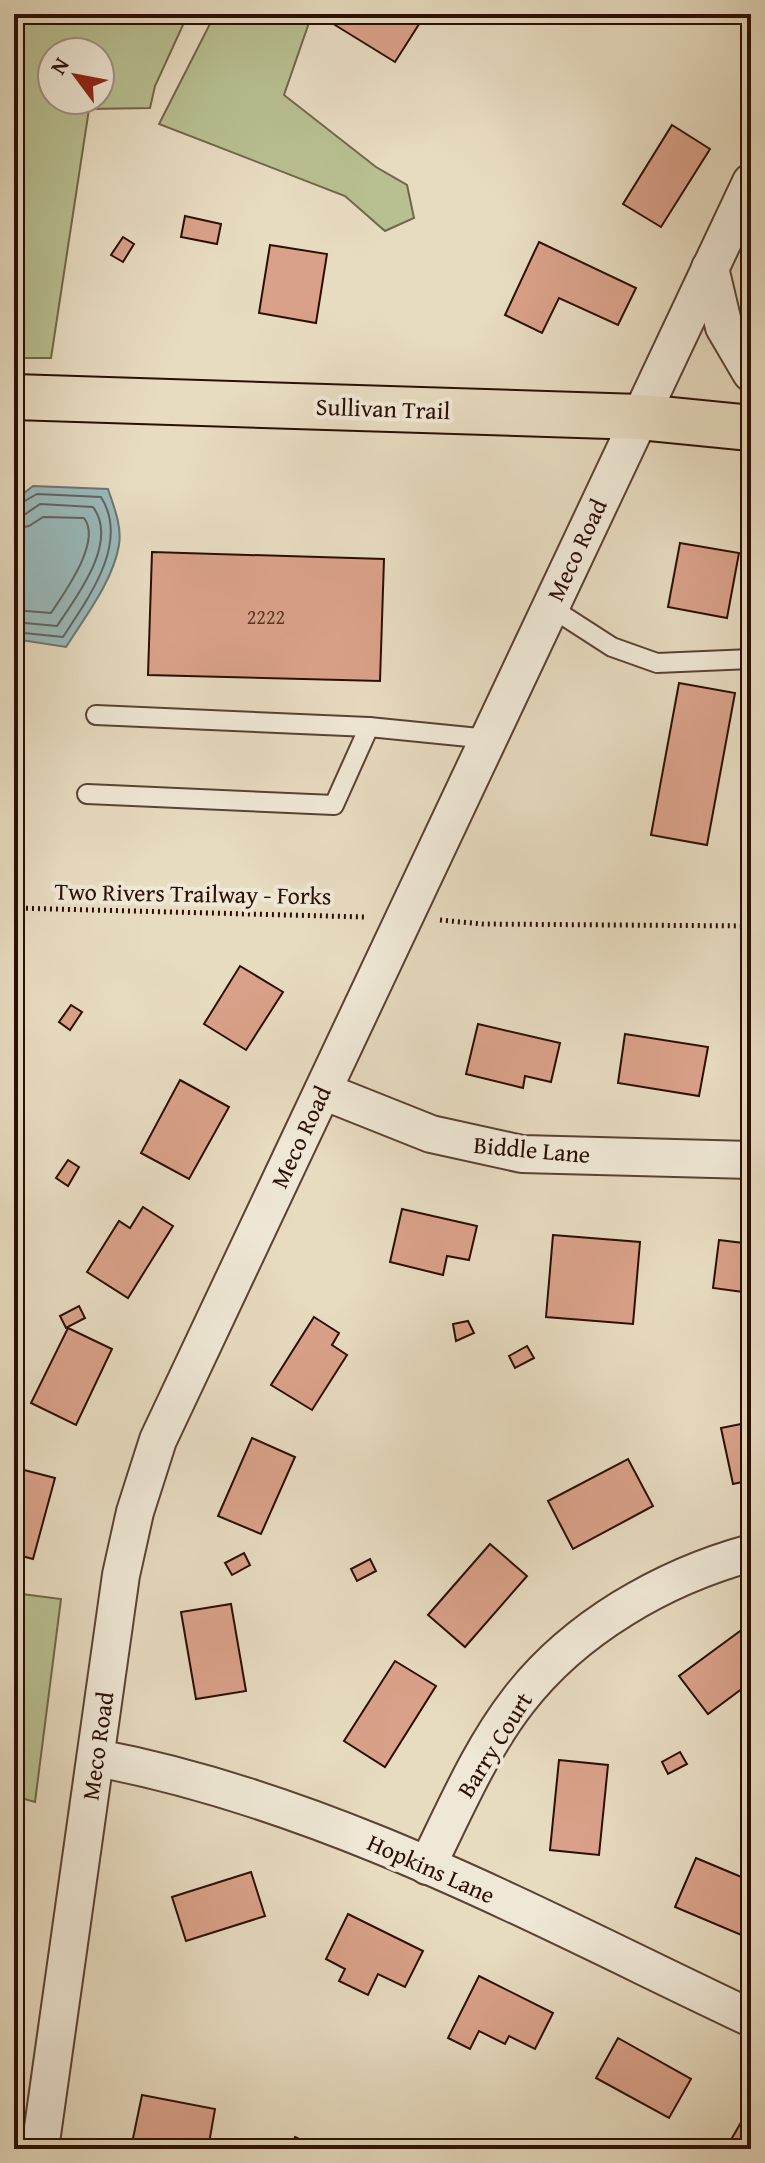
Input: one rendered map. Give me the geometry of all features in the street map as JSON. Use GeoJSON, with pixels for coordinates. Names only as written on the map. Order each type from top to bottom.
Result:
{"type":"FeatureCollection","features":[{"type":"Feature","properties":{"kind":"main road","name":"Sullivan Trail"},"geometry":{"type":"LineString","coordinates":[[14,397],[640,417],[751,428]]}},
{"type":"Feature","properties":{"kind":"street","name":"Meco Road"},"geometry":{"type":"LineString","coordinates":[[40,2149],[121,1575],[135,1512],[158,1440],[751,182]]}},
{"type":"Feature","properties":{"kind":"street"},"geometry":{"type":"LineString","coordinates":[[710,268],[724,327],[751,373]]}},
{"type":"Feature","properties":{"kind":"street","name":"Biddle Lane"},"geometry":{"type":"LineString","coordinates":[[323,1091],[431,1134],[522,1154],[751,1160]]}},
{"type":"Feature","properties":{"kind":"street","name":"Barry Court"},"geometry":{"type":"LineString","coordinates":[[427,1866],[495,1737],[519,1700],[562,1653],[606,1619],[673,1583],[751,1553]]}},
{"type":"Feature","properties":{"kind":"street","name":"Hopkins Lane"},"geometry":{"type":"LineString","coordinates":[[97,1758],[281,1806],[427,1866],[751,2018]]}},
{"type":"Feature","properties":{"kind":"lane"},"geometry":{"type":"LineString","coordinates":[[550,607],[612,647],[657,663],[751,659]]}},
{"type":"Feature","properties":{"kind":"lane"},"geometry":{"type":"LineString","coordinates":[[96,715],[369,727],[489,739]]}},
{"type":"Feature","properties":{"kind":"lane"},"geometry":{"type":"LineString","coordinates":[[87,794],[334,805],[369,727]]}},
{"type":"Feature","properties":{"kind":"path","name":"Two Rivers Trailway - Forks"},"geometry":{"type":"LineString","coordinates":[[14,908],[371,917]]}},
{"type":"Feature","properties":{"kind":"path"},"geometry":{"type":"LineString","coordinates":[[438,919],[482,924],[751,926]]}},
{"type":"Feature","properties":{"kind":"green space"},"geometry":{"type":"Polygon","coordinates":[[[16,14],[188,14],[155,86],[150,108],[116,109],[116,36],[36,36],[36,116],[88,116],[51,358],[14,358],[16,14]]]}},
{"type":"Feature","properties":{"kind":"green space"},"geometry":{"type":"Polygon","coordinates":[[[215,14],[312,14],[284,95],[376,167],[407,185],[414,218],[385,231],[345,196],[159,124],[215,14]]]}},
{"type":"Feature","properties":{"kind":"green space"},"geometry":{"type":"Polygon","coordinates":[[[14,1593],[61,1599],[35,1802],[14,1796],[14,1593]]]}},
{"type":"Feature","properties":{"kind":"water"},"geometry":{"type":"Polygon","coordinates":[[[33,486],[108,489],[118,524],[119,545],[111,572],[66,647],[14,639],[14,501],[33,486]]]}},
{"type":"Feature","properties":{"kind":"building"},"geometry":{"type":"Polygon","coordinates":[[[341,14],[409,14],[421,21],[395,62],[335,25],[341,14]]]}},
{"type":"Feature","properties":{"kind":"building"},"geometry":{"type":"Polygon","coordinates":[[[672,125],[710,149],[661,227],[623,204],[672,125]]]}},
{"type":"Feature","properties":{"kind":"building"},"geometry":{"type":"Polygon","coordinates":[[[185,216],[221,224],[217,244],[181,237],[185,216]]]}},
{"type":"Feature","properties":{"kind":"building"},"geometry":{"type":"Polygon","coordinates":[[[123,237],[134,244],[123,262],[111,255],[123,237]]]}},
{"type":"Feature","properties":{"kind":"building"},"geometry":{"type":"Polygon","coordinates":[[[539,242],[636,288],[618,325],[559,298],[542,333],[505,315],[539,242]]]}},
{"type":"Feature","properties":{"kind":"building"},"geometry":{"type":"Polygon","coordinates":[[[270,245],[327,254],[316,323],[259,313],[270,245]]]}},
{"type":"Feature","properties":{"kind":"building"},"geometry":{"type":"Polygon","coordinates":[[[680,543],[739,553],[727,618],[668,607],[680,543]]]}},
{"type":"Feature","properties":{"kind":"building"},"geometry":{"type":"Polygon","coordinates":[[[152,552],[384,559],[380,681],[148,675],[152,552]]]}},
{"type":"Feature","properties":{"kind":"building"},"geometry":{"type":"Polygon","coordinates":[[[679,683],[735,693],[707,845],[651,835],[679,683]]]}},
{"type":"Feature","properties":{"kind":"building"},"geometry":{"type":"Polygon","coordinates":[[[240,966],[283,992],[246,1050],[204,1024],[240,966]]]}},
{"type":"Feature","properties":{"kind":"building"},"geometry":{"type":"Polygon","coordinates":[[[71,1005],[82,1012],[70,1030],[59,1022],[71,1005]]]}},
{"type":"Feature","properties":{"kind":"building"},"geometry":{"type":"Polygon","coordinates":[[[478,1024],[560,1043],[551,1082],[525,1076],[523,1088],[466,1074],[478,1024]]]}},
{"type":"Feature","properties":{"kind":"building"},"geometry":{"type":"Polygon","coordinates":[[[625,1034],[708,1047],[699,1096],[618,1083],[625,1034]]]}},
{"type":"Feature","properties":{"kind":"building"},"geometry":{"type":"Polygon","coordinates":[[[180,1080],[229,1107],[189,1179],[141,1153],[180,1080]]]}},
{"type":"Feature","properties":{"kind":"building"},"geometry":{"type":"Polygon","coordinates":[[[68,1160],[79,1167],[68,1186],[56,1178],[68,1160]]]}},
{"type":"Feature","properties":{"kind":"building"},"geometry":{"type":"Polygon","coordinates":[[[143,1207],[173,1226],[128,1298],[87,1272],[119,1221],[130,1228],[143,1207]]]}},
{"type":"Feature","properties":{"kind":"building"},"geometry":{"type":"Polygon","coordinates":[[[402,1209],[477,1226],[469,1260],[447,1256],[443,1275],[390,1262],[402,1209]]]}},
{"type":"Feature","properties":{"kind":"building"},"geometry":{"type":"Polygon","coordinates":[[[553,1235],[640,1242],[633,1324],[546,1317],[553,1235]]]}},
{"type":"Feature","properties":{"kind":"building"},"geometry":{"type":"Polygon","coordinates":[[[719,1240],[751,1244],[751,1293],[713,1288],[719,1240]]]}},
{"type":"Feature","properties":{"kind":"building"},"geometry":{"type":"Polygon","coordinates":[[[79,1306],[85,1318],[66,1328],[60,1316],[79,1306]]]}},
{"type":"Feature","properties":{"kind":"building"},"geometry":{"type":"Polygon","coordinates":[[[314,1317],[339,1333],[332,1345],[347,1355],[312,1410],[271,1385],[314,1317]]]}},
{"type":"Feature","properties":{"kind":"building"},"geometry":{"type":"Polygon","coordinates":[[[468,1321],[474,1333],[456,1341],[453,1324],[468,1321]]]}},
{"type":"Feature","properties":{"kind":"building"},"geometry":{"type":"Polygon","coordinates":[[[68,1328],[112,1349],[76,1425],[31,1403],[68,1328]]]}},
{"type":"Feature","properties":{"kind":"building"},"geometry":{"type":"Polygon","coordinates":[[[527,1346],[534,1358],[515,1368],[509,1356],[527,1346]]]}},
{"type":"Feature","properties":{"kind":"building"},"geometry":{"type":"Polygon","coordinates":[[[751,1422],[751,1480],[733,1484],[721,1428],[751,1422]]]}},
{"type":"Feature","properties":{"kind":"building"},"geometry":{"type":"Polygon","coordinates":[[[252,1438],[295,1457],[261,1534],[218,1516],[252,1438]]]}},
{"type":"Feature","properties":{"kind":"building"},"geometry":{"type":"Polygon","coordinates":[[[628,1459],[653,1506],[573,1549],[548,1501],[628,1459]]]}},
{"type":"Feature","properties":{"kind":"building"},"geometry":{"type":"Polygon","coordinates":[[[24,1470],[55,1478],[33,1559],[14,1554],[14,1488],[19,1489],[24,1470]]]}},
{"type":"Feature","properties":{"kind":"building"},"geometry":{"type":"Polygon","coordinates":[[[490,1544],[527,1576],[465,1647],[428,1615],[490,1544]]]}},
{"type":"Feature","properties":{"kind":"building"},"geometry":{"type":"Polygon","coordinates":[[[244,1553],[250,1565],[232,1575],[225,1563],[244,1553]]]}},
{"type":"Feature","properties":{"kind":"building"},"geometry":{"type":"Polygon","coordinates":[[[370,1559],[376,1571],[357,1581],[351,1569],[370,1559]]]}},
{"type":"Feature","properties":{"kind":"building"},"geometry":{"type":"Polygon","coordinates":[[[231,1604],[246,1691],[196,1699],[181,1612],[231,1604]]]}},
{"type":"Feature","properties":{"kind":"building"},"geometry":{"type":"Polygon","coordinates":[[[751,1623],[751,1682],[708,1714],[679,1676],[751,1623]]]}},
{"type":"Feature","properties":{"kind":"building"},"geometry":{"type":"Polygon","coordinates":[[[395,1661],[436,1686],[385,1767],[344,1741],[395,1661]]]}},
{"type":"Feature","properties":{"kind":"building"},"geometry":{"type":"Polygon","coordinates":[[[680,1752],[687,1764],[668,1774],[662,1762],[680,1752]]]}},
{"type":"Feature","properties":{"kind":"building"},"geometry":{"type":"Polygon","coordinates":[[[559,1760],[608,1765],[599,1855],[550,1850],[559,1760]]]}},
{"type":"Feature","properties":{"kind":"building"},"geometry":{"type":"Polygon","coordinates":[[[696,1858],[751,1881],[751,1926],[746,1937],[675,1907],[696,1858]]]}},
{"type":"Feature","properties":{"kind":"building"},"geometry":{"type":"Polygon","coordinates":[[[251,1872],[265,1916],[186,1941],[172,1897],[251,1872]]]}},
{"type":"Feature","properties":{"kind":"building"},"geometry":{"type":"Polygon","coordinates":[[[348,1914],[423,1951],[405,1987],[378,1974],[368,1995],[339,1981],[345,1969],[326,1959],[348,1914]]]}},
{"type":"Feature","properties":{"kind":"building"},"geometry":{"type":"Polygon","coordinates":[[[479,1976],[553,2013],[535,2049],[509,2036],[505,2044],[479,2031],[470,2049],[448,2038],[479,1976]]]}},
{"type":"Feature","properties":{"kind":"building"},"geometry":{"type":"Polygon","coordinates":[[[618,2038],[691,2079],[669,2118],[596,2078],[618,2038]]]}},
{"type":"Feature","properties":{"kind":"building"},"geometry":{"type":"Polygon","coordinates":[[[142,2095],[215,2109],[208,2149],[131,2148],[142,2095]]]}},
{"type":"Feature","properties":{"kind":"building"},"geometry":{"type":"Polygon","coordinates":[[[751,2105],[751,2149],[735,2149],[728,2145],[751,2105]]]}},
{"type":"Feature","properties":{"kind":"building"},"geometry":{"type":"Polygon","coordinates":[[[295,2137],[320,2149],[290,2149],[295,2137]]]}}]}
